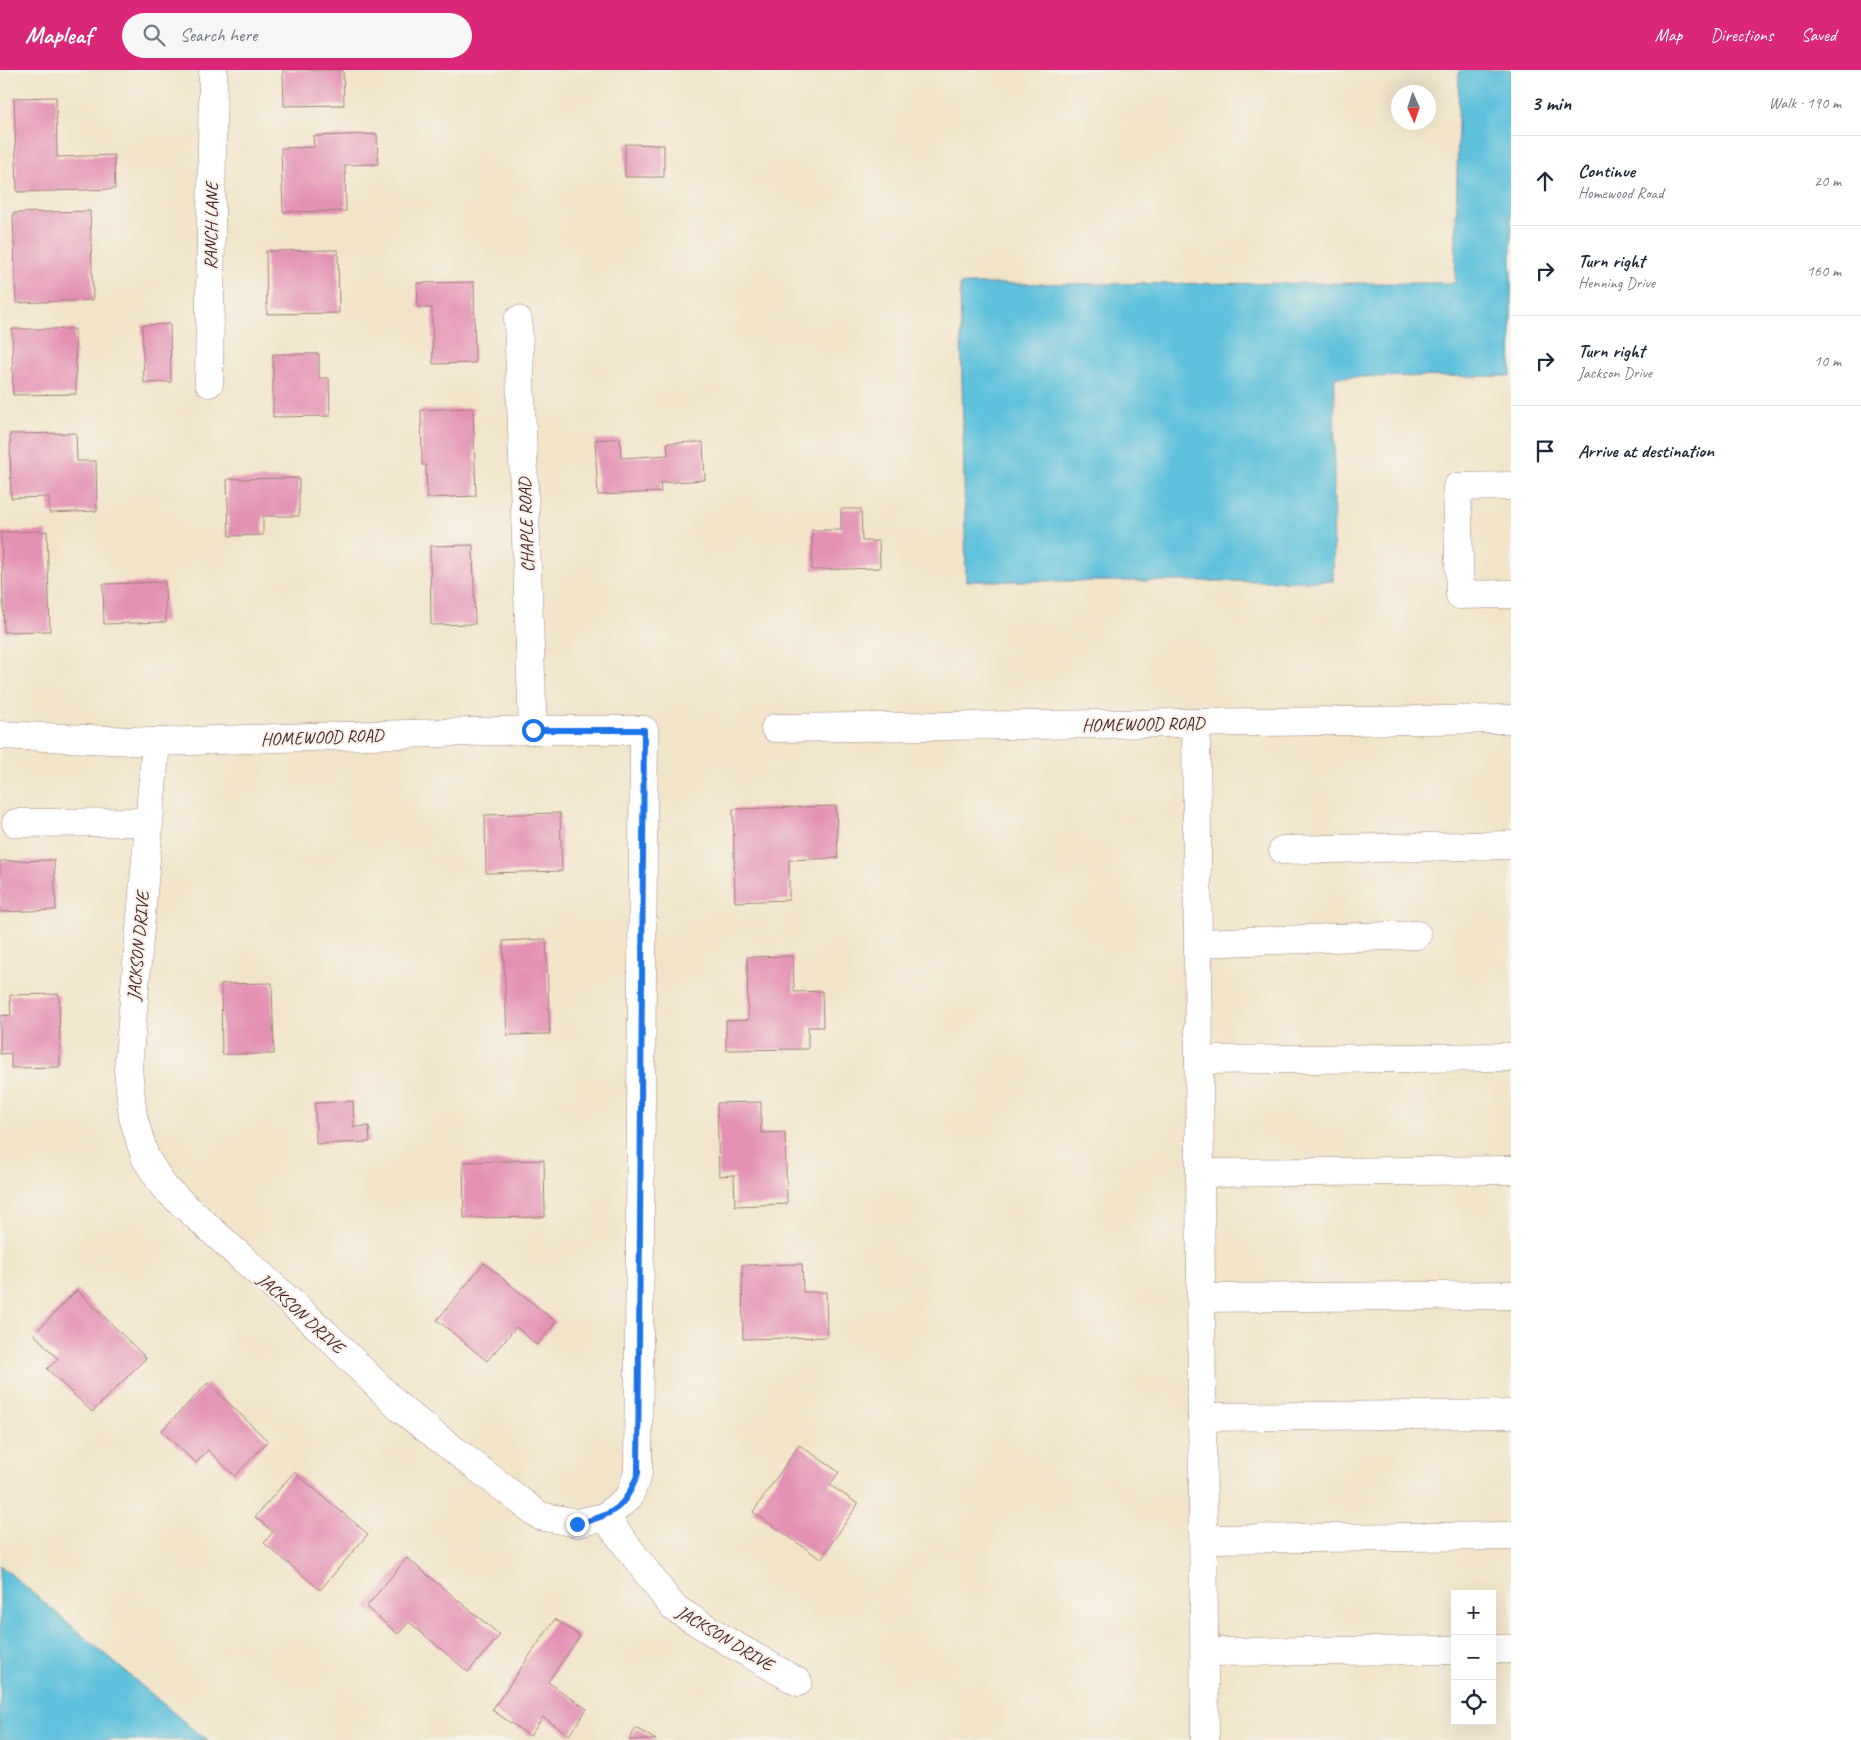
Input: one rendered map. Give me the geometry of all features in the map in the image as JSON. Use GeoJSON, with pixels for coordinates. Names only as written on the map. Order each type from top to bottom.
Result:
{"type":"FeatureCollection","features":[{"type":"Feature","properties":{"kind":"street","name":"RANCH LANE"},"geometry":{"type":"LineString","coordinates":[[209,382],[213,70]]}},
{"type":"Feature","properties":{"kind":"street","name":"CHAPLE ROAD"},"geometry":{"type":"LineString","coordinates":[[518,320],[533,730]]}},
{"type":"Feature","properties":{"kind":"street"},"geometry":{"type":"LineString","coordinates":[[1511,486],[1457,487],[1460,595],[1511,594]]}},
{"type":"Feature","properties":{"kind":"street","name":"HOMEWOOD ROAD"},"geometry":{"type":"LineString","coordinates":[[775,728],[1511,719]]}},
{"type":"Feature","properties":{"kind":"street"},"geometry":{"type":"LineString","coordinates":[[1196,723],[1206,1740]]}},
{"type":"Feature","properties":{"kind":"street","name":"HOMEWOOD ROAD"},"geometry":{"type":"LineString","coordinates":[[0,736],[156,742],[533,730],[644,730],[638,1473],[629,1498],[605,1517]]}},
{"type":"Feature","properties":{"kind":"street","name":"JACKSON DRIVE"},"geometry":{"type":"LineString","coordinates":[[156,742],[128,1069],[133,1117],[145,1156],[164,1187],[326,1334],[401,1410],[540,1516],[577,1524],[605,1517],[673,1607],[727,1642],[798,1682]]}},
{"type":"Feature","properties":{"kind":"street"},"geometry":{"type":"LineString","coordinates":[[16,823],[148,822]]}},
{"type":"Feature","properties":{"kind":"street"},"geometry":{"type":"LineString","coordinates":[[1284,850],[1511,845]]}},
{"type":"Feature","properties":{"kind":"street"},"geometry":{"type":"LineString","coordinates":[[1198,943],[1417,935]]}},
{"type":"Feature","properties":{"kind":"street"},"geometry":{"type":"LineString","coordinates":[[1199,1060],[1511,1057]]}},
{"type":"Feature","properties":{"kind":"street"},"geometry":{"type":"LineString","coordinates":[[1200,1172],[1511,1170]]}},
{"type":"Feature","properties":{"kind":"street"},"geometry":{"type":"LineString","coordinates":[[1202,1298],[1511,1295]]}},
{"type":"Feature","properties":{"kind":"street"},"geometry":{"type":"LineString","coordinates":[[1202,1417],[1511,1414]]}},
{"type":"Feature","properties":{"kind":"street"},"geometry":{"type":"LineString","coordinates":[[1204,1539],[1511,1536]]}},
{"type":"Feature","properties":{"kind":"street"},"geometry":{"type":"LineString","coordinates":[[1496,1649],[1511,1649]]}},
{"type":"Feature","properties":{"kind":"street"},"geometry":{"type":"LineString","coordinates":[[1205,1652],[1451,1650]]}},
{"type":"Feature","properties":{"kind":"water"},"geometry":{"type":"Polygon","coordinates":[[[1459,70],[1511,70],[1511,376],[1335,377],[1333,581],[966,581],[960,284],[1455,283],[1459,70]]]}},
{"type":"Feature","properties":{"kind":"water"},"geometry":{"type":"Polygon","coordinates":[[[0,1565],[195,1731],[208,1740],[0,1740],[0,1565]]]}},
{"type":"Feature","properties":{"kind":"building"},"geometry":{"type":"Polygon","coordinates":[[[283,70],[343,70],[344,105],[284,106],[283,70]]]}},
{"type":"Feature","properties":{"kind":"building"},"geometry":{"type":"Polygon","coordinates":[[[56,97],[57,157],[114,155],[115,189],[17,192],[14,98],[56,97]]]}},
{"type":"Feature","properties":{"kind":"building"},"geometry":{"type":"Polygon","coordinates":[[[377,134],[378,164],[345,165],[346,211],[283,212],[281,148],[314,147],[313,136],[377,134]]]}},
{"type":"Feature","properties":{"kind":"building"},"geometry":{"type":"Polygon","coordinates":[[[625,144],[664,145],[664,177],[625,177],[625,144]]]}},
{"type":"Feature","properties":{"kind":"building"},"geometry":{"type":"Polygon","coordinates":[[[90,211],[93,300],[16,303],[13,213],[90,211]]]}},
{"type":"Feature","properties":{"kind":"building"},"geometry":{"type":"Polygon","coordinates":[[[338,250],[339,313],[267,314],[266,251],[338,250]]]}},
{"type":"Feature","properties":{"kind":"building"},"geometry":{"type":"Polygon","coordinates":[[[474,282],[475,363],[433,364],[432,308],[418,308],[417,283],[474,282]]]}},
{"type":"Feature","properties":{"kind":"building"},"geometry":{"type":"Polygon","coordinates":[[[170,324],[171,382],[144,383],[142,325],[170,324]]]}},
{"type":"Feature","properties":{"kind":"building"},"geometry":{"type":"Polygon","coordinates":[[[12,329],[75,329],[76,394],[13,395],[12,329]]]}},
{"type":"Feature","properties":{"kind":"building"},"geometry":{"type":"Polygon","coordinates":[[[273,354],[319,354],[319,378],[329,378],[330,416],[273,417],[273,354]]]}},
{"type":"Feature","properties":{"kind":"building"},"geometry":{"type":"Polygon","coordinates":[[[473,408],[476,496],[427,498],[426,465],[422,465],[421,410],[473,408]]]}},
{"type":"Feature","properties":{"kind":"building"},"geometry":{"type":"Polygon","coordinates":[[[76,433],[77,461],[96,461],[97,511],[49,513],[49,497],[11,498],[10,434],[76,433]]]}},
{"type":"Feature","properties":{"kind":"building"},"geometry":{"type":"Polygon","coordinates":[[[620,438],[621,458],[668,455],[667,443],[703,442],[705,480],[660,483],[661,492],[598,495],[595,440],[620,438]]]}},
{"type":"Feature","properties":{"kind":"building"},"geometry":{"type":"Polygon","coordinates":[[[299,478],[299,516],[263,516],[263,535],[229,536],[227,479],[299,478]]]}},
{"type":"Feature","properties":{"kind":"building"},"geometry":{"type":"Polygon","coordinates":[[[841,509],[861,509],[862,541],[879,541],[880,568],[812,570],[812,530],[841,530],[841,509]]]}},
{"type":"Feature","properties":{"kind":"building"},"geometry":{"type":"Polygon","coordinates":[[[47,531],[50,631],[4,632],[1,532],[47,531]]]}},
{"type":"Feature","properties":{"kind":"building"},"geometry":{"type":"Polygon","coordinates":[[[473,545],[475,624],[431,625],[430,546],[473,545]]]}},
{"type":"Feature","properties":{"kind":"building"},"geometry":{"type":"Polygon","coordinates":[[[165,582],[166,622],[104,624],[103,584],[165,582]]]}},
{"type":"Feature","properties":{"kind":"building"},"geometry":{"type":"Polygon","coordinates":[[[836,806],[838,858],[789,860],[789,900],[735,902],[733,809],[836,806]]]}},
{"type":"Feature","properties":{"kind":"building"},"geometry":{"type":"Polygon","coordinates":[[[560,813],[562,871],[486,873],[485,815],[560,813]]]}},
{"type":"Feature","properties":{"kind":"building"},"geometry":{"type":"Polygon","coordinates":[[[54,860],[56,910],[0,912],[0,861],[54,860]]]}},
{"type":"Feature","properties":{"kind":"building"},"geometry":{"type":"Polygon","coordinates":[[[546,939],[550,1034],[507,1035],[503,941],[546,939]]]}},
{"type":"Feature","properties":{"kind":"building"},"geometry":{"type":"Polygon","coordinates":[[[793,956],[794,992],[822,991],[823,1027],[808,1027],[808,1049],[726,1050],[726,1021],[748,1020],[747,957],[793,956]]]}},
{"type":"Feature","properties":{"kind":"building"},"geometry":{"type":"Polygon","coordinates":[[[272,983],[274,1054],[222,1054],[221,984],[272,983]]]}},
{"type":"Feature","properties":{"kind":"building"},"geometry":{"type":"Polygon","coordinates":[[[59,994],[60,1067],[11,1068],[11,1053],[0,1054],[0,1016],[11,1015],[10,995],[59,994]]]}},
{"type":"Feature","properties":{"kind":"building"},"geometry":{"type":"Polygon","coordinates":[[[353,1101],[354,1127],[369,1126],[370,1142],[316,1144],[315,1103],[353,1101]]]}},
{"type":"Feature","properties":{"kind":"building"},"geometry":{"type":"Polygon","coordinates":[[[761,1102],[761,1133],[785,1132],[787,1204],[735,1206],[734,1175],[719,1176],[717,1103],[761,1102]]]}},
{"type":"Feature","properties":{"kind":"building"},"geometry":{"type":"Polygon","coordinates":[[[544,1160],[545,1217],[464,1218],[463,1162],[544,1160]]]}},
{"type":"Feature","properties":{"kind":"building"},"geometry":{"type":"Polygon","coordinates":[[[484,1263],[556,1322],[537,1345],[516,1327],[487,1361],[437,1320],[484,1263]]]}},
{"type":"Feature","properties":{"kind":"building"},"geometry":{"type":"Polygon","coordinates":[[[802,1264],[803,1292],[826,1292],[827,1337],[743,1339],[742,1265],[802,1264]]]}},
{"type":"Feature","properties":{"kind":"building"},"geometry":{"type":"Polygon","coordinates":[[[77,1290],[146,1358],[92,1412],[47,1369],[58,1359],[34,1334],[77,1290]]]}},
{"type":"Feature","properties":{"kind":"building"},"geometry":{"type":"Polygon","coordinates":[[[208,1383],[268,1441],[235,1476],[208,1450],[196,1463],[161,1431],[208,1383]]]}},
{"type":"Feature","properties":{"kind":"building"},"geometry":{"type":"Polygon","coordinates":[[[799,1445],[839,1472],[830,1485],[858,1504],[821,1559],[753,1512],[799,1445]]]}},
{"type":"Feature","properties":{"kind":"building"},"geometry":{"type":"Polygon","coordinates":[[[294,1472],[368,1534],[320,1590],[264,1543],[273,1532],[255,1517],[294,1472]]]}},
{"type":"Feature","properties":{"kind":"building"},"geometry":{"type":"Polygon","coordinates":[[[407,1558],[500,1635],[468,1672],[409,1622],[398,1634],[366,1607],[407,1558]]]}},
{"type":"Feature","properties":{"kind":"building"},"geometry":{"type":"Polygon","coordinates":[[[555,1619],[580,1636],[548,1682],[587,1709],[569,1735],[543,1717],[530,1736],[492,1710],[555,1619]]]}},
{"type":"Feature","properties":{"kind":"building"},"geometry":{"type":"Polygon","coordinates":[[[636,1728],[656,1740],[629,1740],[636,1728]]]}},
{"type":"Feature","properties":{"kind":"route"},"geometry":{"type":"LineString","coordinates":[[533,730],[644,730],[638,1473],[629,1498],[605,1517],[577,1524]]}}]}
